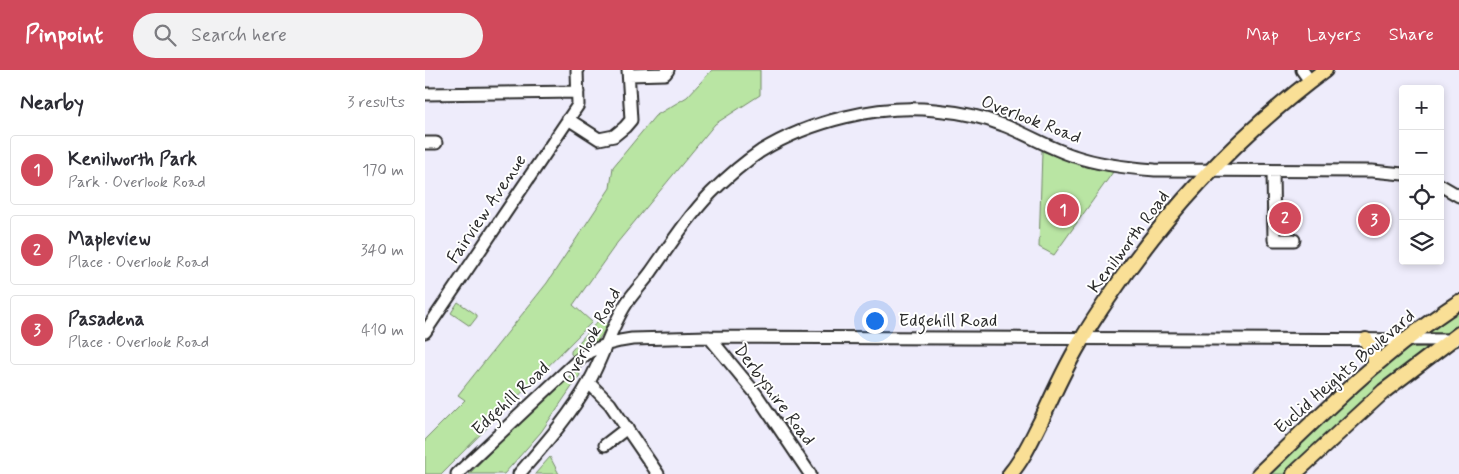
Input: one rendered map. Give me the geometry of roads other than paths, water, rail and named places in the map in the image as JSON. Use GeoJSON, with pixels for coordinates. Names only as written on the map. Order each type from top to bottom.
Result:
{"type":"FeatureCollection","features":[{"type":"Feature","properties":{"kind":"main road","name":"Kenilworth Road"},"geometry":{"type":"LineString","coordinates":[[1010,474],[1027,448],[1081,339],[1133,263],[1178,207],[1211,171],[1306,76],[1325,70]]}},
{"type":"Feature","properties":{"kind":"main road","name":"Euclid Heights Boulevard"},"geometry":{"type":"LineString","coordinates":[[1259,474],[1375,366],[1406,340],[1459,302]]}},
{"type":"Feature","properties":{"kind":"main road"},"geometry":{"type":"LineString","coordinates":[[1294,474],[1383,391],[1456,338]]}},
{"type":"Feature","properties":{"kind":"main road"},"geometry":{"type":"LineString","coordinates":[[1365,340],[1375,357],[1375,366]]}},
{"type":"Feature","properties":{"kind":"street"},"geometry":{"type":"LineString","coordinates":[[425,94],[578,92],[577,70]]}},
{"type":"Feature","properties":{"kind":"street"},"geometry":{"type":"LineString","coordinates":[[568,119],[599,139],[614,136],[625,128],[631,120],[629,72],[665,74],[668,70]]}},
{"type":"Feature","properties":{"kind":"street","name":"Fairview Avenue"},"geometry":{"type":"LineString","coordinates":[[425,332],[577,105],[578,92]]}},
{"type":"Feature","properties":{"kind":"street","name":"Overlook Road"},"geometry":{"type":"LineString","coordinates":[[519,474],[562,423],[589,383],[608,344],[621,311],[685,223],[719,186],[742,166],[762,151],[806,130],[845,117],[915,108],[948,111],[978,117],[998,123],[1085,160],[1129,168],[1211,171],[1372,171],[1399,174]]}},
{"type":"Feature","properties":{"kind":"street"},"geometry":{"type":"LineString","coordinates":[[1273,171],[1274,240],[1294,240]]}},
{"type":"Feature","properties":{"kind":"street"},"geometry":{"type":"LineString","coordinates":[[1444,187],[1459,196]]}},
{"type":"Feature","properties":{"kind":"street","name":"Edgehill Road"},"geometry":{"type":"LineString","coordinates":[[457,474],[589,352],[608,344],[632,339],[709,337],[1406,340],[1456,338]]}},
{"type":"Feature","properties":{"kind":"street","name":"Derbyshire Road"},"geometry":{"type":"LineString","coordinates":[[709,337],[755,394],[810,474]]}},
{"type":"Feature","properties":{"kind":"street"},"geometry":{"type":"LineString","coordinates":[[589,383],[610,404],[657,474]]}},
{"type":"Feature","properties":{"kind":"street"},"geometry":{"type":"LineString","coordinates":[[605,445],[627,428]]}},
{"type":"Feature","properties":{"kind":"place","name":"Kenilworth Park"},"geometry":{"type":"Point","coordinates":[1063,210]}},
{"type":"Feature","properties":{"kind":"place","name":"Mapleview"},"geometry":{"type":"Point","coordinates":[1285,218]}},
{"type":"Feature","properties":{"kind":"place","name":"Pasadena"},"geometry":{"type":"Point","coordinates":[1374,220]}}]}
